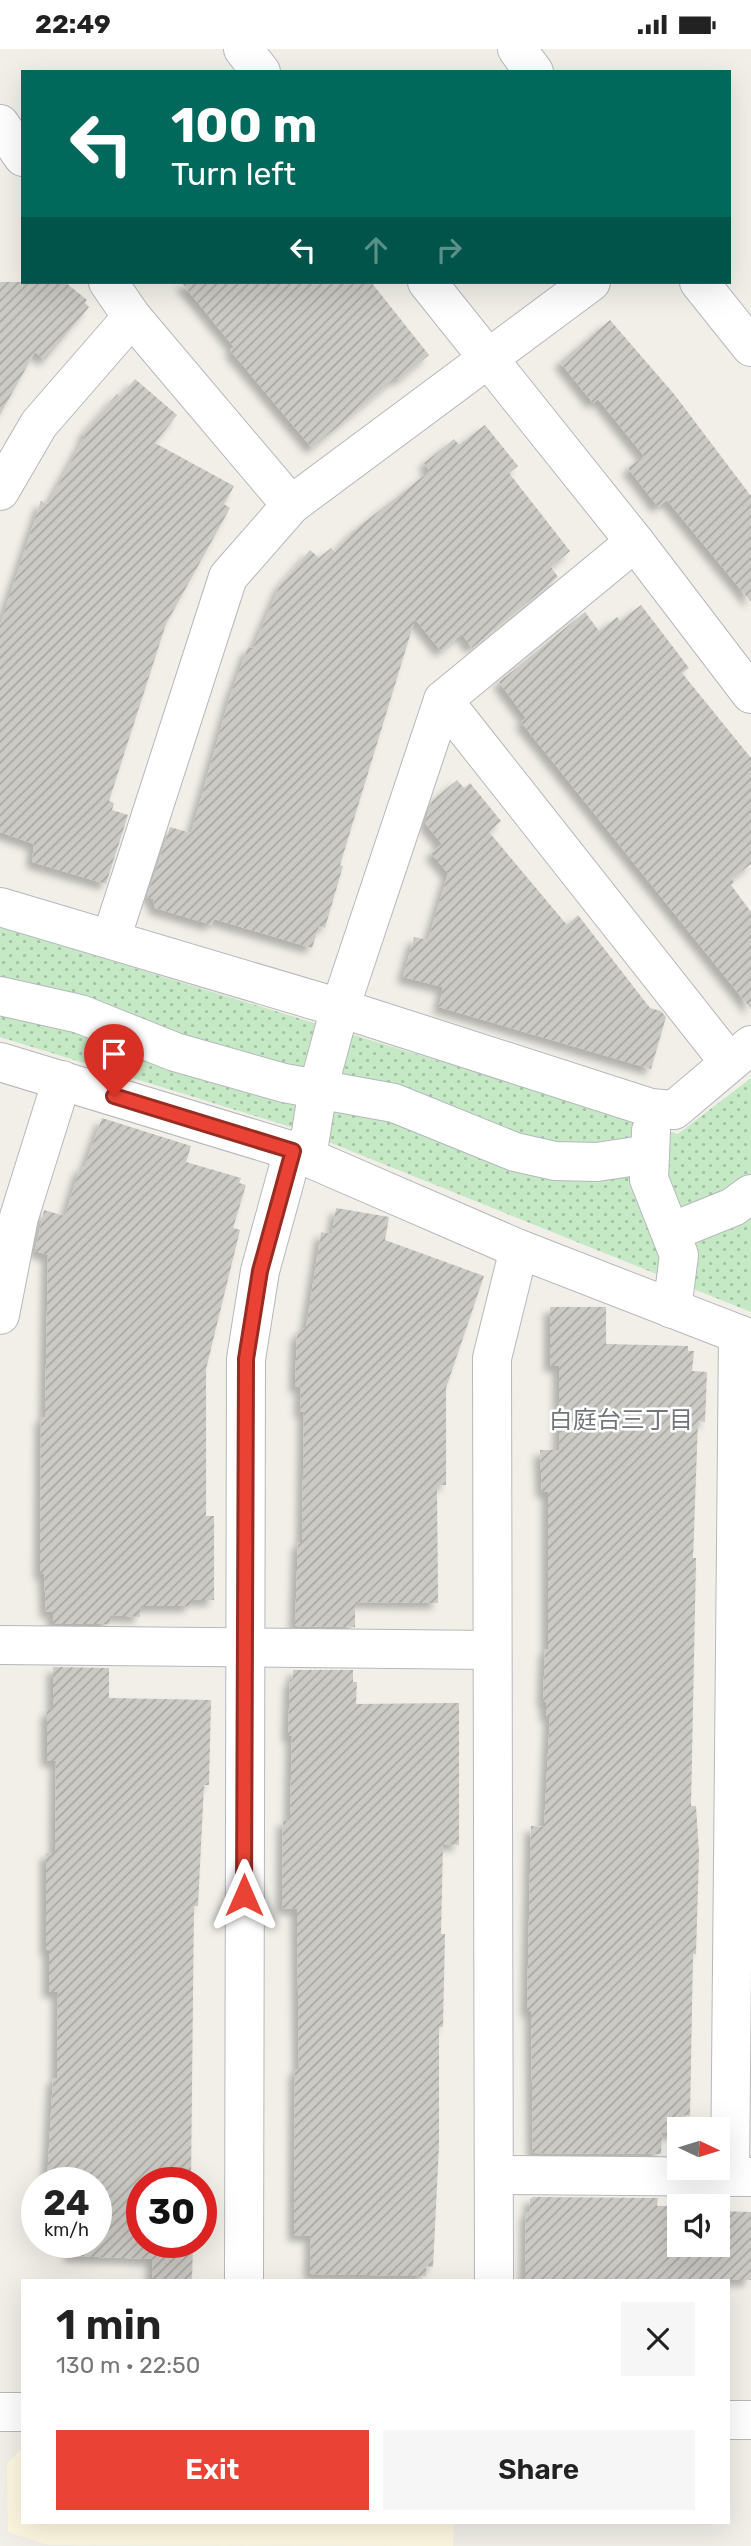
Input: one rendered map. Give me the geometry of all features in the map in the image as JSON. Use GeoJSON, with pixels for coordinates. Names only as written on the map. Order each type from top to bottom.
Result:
{"type":"FeatureCollection","features":[{"type":"Feature","properties":{"kind":"street"},"geometry":{"type":"LineString","coordinates":[[243,49],[259,70]]}},
{"type":"Feature","properties":{"kind":"street"},"geometry":{"type":"LineString","coordinates":[[0,124],[21,154]]}},
{"type":"Feature","properties":{"kind":"street"},"geometry":{"type":"LineString","coordinates":[[109,284],[132,317],[291,505]]}},
{"type":"Feature","properties":{"kind":"street"},"geometry":{"type":"LineString","coordinates":[[430,284],[635,542],[751,694]]}},
{"type":"Feature","properties":{"kind":"street"},"geometry":{"type":"LineString","coordinates":[[111,939],[228,577],[291,505],[487,356],[588,284]]}},
{"type":"Feature","properties":{"kind":"street"},"geometry":{"type":"LineString","coordinates":[[701,284],[751,347]]}},
{"type":"Feature","properties":{"kind":"street"},"geometry":{"type":"LineString","coordinates":[[0,491],[39,424],[132,317]]}},
{"type":"Feature","properties":{"kind":"street"},"geometry":{"type":"LineString","coordinates":[[244,2279],[246,1359],[260,1271],[300,1154],[340,1008],[443,700],[635,542]]}},
{"type":"Feature","properties":{"kind":"street"},"geometry":{"type":"LineString","coordinates":[[0,907],[340,1008],[651,1108],[674,1110],[740,1054],[443,700]]}},
{"type":"Feature","properties":{"kind":"street"},"geometry":{"type":"LineString","coordinates":[[0,996],[80,1014],[175,1052],[284,1083],[394,1103],[514,1152],[555,1161],[597,1162],[650,1154]]}},
{"type":"Feature","properties":{"kind":"street"},"geometry":{"type":"LineString","coordinates":[[0,1062],[300,1154],[519,1249],[744,1337],[740,2177],[495,2175]]}},
{"type":"Feature","properties":{"kind":"street"},"geometry":{"type":"LineString","coordinates":[[0,1315],[19,1217],[62,1080]]}},
{"type":"Feature","properties":{"kind":"street"},"geometry":{"type":"LineString","coordinates":[[651,1108],[649,1179],[679,1255],[672,1309]]}},
{"type":"Feature","properties":{"kind":"street"},"geometry":{"type":"LineString","coordinates":[[671,1232],[733,1207],[751,1193]]}},
{"type":"Feature","properties":{"kind":"street"},"geometry":{"type":"LineString","coordinates":[[494,2279],[492,1358],[519,1249]]}},
{"type":"Feature","properties":{"kind":"street"},"geometry":{"type":"LineString","coordinates":[[0,1645],[491,1650]]}},
{"type":"Feature","properties":{"kind":"street"},"geometry":{"type":"LineString","coordinates":[[0,2412],[21,2412]]}},
{"type":"Feature","properties":{"kind":"street"},"geometry":{"type":"LineString","coordinates":[[730,2420],[751,2420]]}},
{"type":"Feature","properties":{"kind":"shaded area"},"geometry":{"type":"Polygon","coordinates":[[[21,2450],[21,2524],[454,2524],[453,2546],[48,2545],[8,2532],[7,2463],[21,2450]]]}},
{"type":"Feature","properties":{"kind":"green space"},"geometry":{"type":"Polygon","coordinates":[[[0,927],[678,1134],[751,1078],[751,1312],[294,1128],[0,1037],[0,927]]]}},
{"type":"Feature","properties":{"kind":"building"},"geometry":{"type":"Polygon","coordinates":[[[0,282],[67,284],[87,300],[85,303],[89,307],[45,360],[35,352],[0,415],[0,282]]]}},
{"type":"Feature","properties":{"kind":"building"},"geometry":{"type":"Polygon","coordinates":[[[183,284],[373,284],[429,355],[399,380],[397,377],[312,448],[230,350],[234,347],[183,284]]]}},
{"type":"Feature","properties":{"kind":"building"},"geometry":{"type":"Polygon","coordinates":[[[610,320],[674,394],[751,496],[751,602],[667,500],[658,507],[628,468],[644,456],[598,399],[593,403],[560,362],[610,320]]]}},
{"type":"Feature","properties":{"kind":"building"},"geometry":{"type":"Polygon","coordinates":[[[135,379],[177,415],[155,443],[234,486],[224,504],[230,508],[166,624],[109,801],[114,803],[112,810],[128,815],[106,884],[32,862],[34,844],[0,832],[0,625],[41,501],[48,504],[85,436],[83,434],[117,394],[120,397],[135,379]]]}},
{"type":"Feature","properties":{"kind":"building"},"geometry":{"type":"Polygon","coordinates":[[[485,425],[518,466],[509,473],[570,551],[551,567],[558,577],[472,648],[462,634],[441,651],[415,619],[340,865],[343,866],[325,928],[319,926],[312,948],[214,919],[212,925],[155,908],[153,899],[147,897],[170,827],[191,833],[230,696],[248,647],[253,648],[280,585],[310,550],[319,558],[331,548],[335,552],[352,532],[430,471],[424,463],[454,439],[459,445],[485,425]]]}},
{"type":"Feature","properties":{"kind":"building"},"geometry":{"type":"Polygon","coordinates":[[[641,605],[689,668],[682,673],[751,758],[751,864],[731,879],[734,882],[731,885],[751,912],[751,1009],[521,722],[526,718],[499,682],[585,612],[599,631],[617,617],[620,621],[641,605]]]}},
{"type":"Feature","properties":{"kind":"building"},"geometry":{"type":"Polygon","coordinates":[[[457,780],[464,788],[470,783],[501,821],[489,832],[567,925],[578,915],[650,1008],[661,1011],[666,1017],[651,1069],[439,1007],[443,987],[403,977],[414,937],[428,940],[448,873],[431,853],[442,844],[425,823],[432,801],[457,780]]]}},
{"type":"Feature","properties":{"kind":"building"},"geometry":{"type":"Polygon","coordinates":[[[102,1118],[191,1146],[186,1162],[241,1178],[239,1183],[246,1185],[233,1228],[240,1230],[206,1369],[206,1516],[214,1516],[214,1600],[191,1600],[191,1606],[141,1606],[140,1617],[110,1615],[110,1624],[53,1624],[53,1612],[46,1612],[44,1573],[40,1574],[41,1417],[45,1417],[48,1255],[35,1251],[44,1210],[65,1216],[80,1167],[84,1168],[102,1118]]]}},
{"type":"Feature","properties":{"kind":"building"},"geometry":{"type":"Polygon","coordinates":[[[336,1208],[389,1217],[385,1240],[484,1276],[446,1388],[446,1485],[437,1485],[438,1603],[355,1602],[355,1627],[295,1626],[298,1542],[302,1542],[304,1412],[300,1412],[301,1386],[295,1387],[297,1333],[301,1333],[301,1328],[306,1328],[321,1232],[332,1234],[336,1208]]]}},
{"type":"Feature","properties":{"kind":"building"},"geometry":{"type":"Polygon","coordinates":[[[550,1307],[606,1307],[606,1344],[688,1346],[688,1351],[694,1351],[692,1371],[707,1372],[705,1422],[698,1421],[693,1558],[696,1558],[691,1806],[696,1806],[699,1853],[696,1954],[693,1954],[690,2116],[667,2117],[667,2133],[662,2133],[661,2154],[533,2153],[531,2011],[527,2011],[531,1826],[544,1827],[550,1716],[546,1716],[546,1702],[543,1702],[545,1649],[548,1649],[548,1492],[542,1492],[540,1450],[559,1450],[559,1366],[550,1366],[550,1307]]]}},
{"type":"Feature","properties":{"kind":"building"},"geometry":{"type":"Polygon","coordinates":[[[53,1667],[109,1668],[109,1698],[211,1700],[209,1785],[204,1785],[198,1906],[194,1906],[191,2167],[126,2167],[126,2258],[193,2258],[192,2279],[152,2279],[153,2259],[112,2258],[112,2167],[48,2167],[53,2078],[57,2078],[58,1992],[49,1992],[49,1950],[46,1950],[46,1853],[55,1853],[56,1761],[47,1761],[47,1710],[53,1710],[53,1667]]]}},
{"type":"Feature","properties":{"kind":"building"},"geometry":{"type":"Polygon","coordinates":[[[293,1670],[353,1670],[353,1682],[357,1682],[356,1704],[459,1703],[459,1845],[443,1844],[441,1934],[445,1934],[443,2027],[439,2027],[439,2145],[433,2267],[426,2266],[426,2276],[310,2274],[311,2236],[294,2235],[295,2069],[299,2069],[297,1909],[282,1908],[283,1820],[290,1821],[292,1736],[288,1736],[290,1680],[293,1680],[293,1670]]]}},
{"type":"Feature","properties":{"kind":"building"},"geometry":{"type":"Polygon","coordinates":[[[533,2197],[658,2198],[657,2206],[667,2206],[667,2257],[730,2257],[730,2211],[751,2212],[751,2280],[525,2279],[526,2213],[529,2212],[530,2199],[533,2197]]]}},
{"type":"Feature","properties":{"kind":"district","name":"白庭台三丁目"},"geometry":{"type":"Point","coordinates":[621,1420]}},
{"type":"Feature","properties":{"kind":"route"},"geometry":{"type":"LineString","coordinates":[[114,1096],[293,1151],[260,1271],[246,1359],[244,1895]]}}]}
